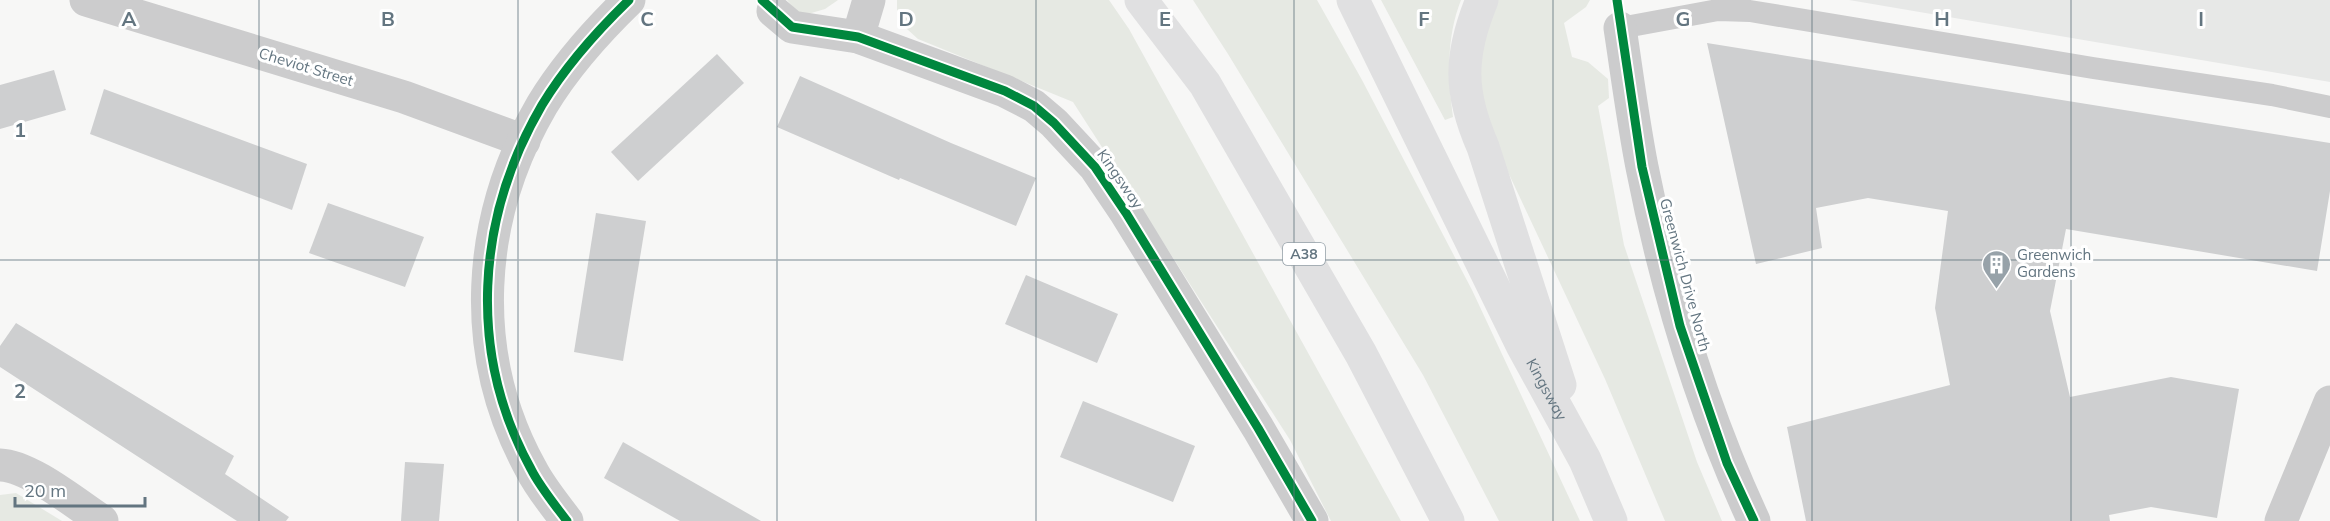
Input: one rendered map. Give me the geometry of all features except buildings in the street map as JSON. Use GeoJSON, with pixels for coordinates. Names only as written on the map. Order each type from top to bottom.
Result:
{"type":"FeatureCollection","features":[{"type":"Feature","properties":{"kind":"highway","name":"A38"},"geometry":{"type":"LineString","coordinates":[[1141,0],[1205,84],[1360,354],[1448,521]]}},
{"type":"Feature","properties":{"kind":"highway","name":"Kingsway"},"geometry":{"type":"LineString","coordinates":[[1353,0],[1522,345],[1585,460],[1611,521]]}},
{"type":"Feature","properties":{"kind":"highway"},"geometry":{"type":"LineString","coordinates":[[1482,0],[1465,52],[1464,89],[1470,118],[1483,147],[1585,460]]}},
{"type":"Feature","properties":{"kind":"highway"},"geometry":{"type":"LineString","coordinates":[[1432,489],[1442,521]]}},
{"type":"Feature","properties":{"kind":"street","name":"Cheviot Street"},"geometry":{"type":"LineString","coordinates":[[87,0],[404,97],[524,141]]}},
{"type":"Feature","properties":{"kind":"street"},"geometry":{"type":"LineString","coordinates":[[567,521],[531,470],[504,408],[491,357],[486,308],[494,226],[511,170],[543,104],[590,41],[629,0]]}},
{"type":"Feature","properties":{"kind":"street"},"geometry":{"type":"LineString","coordinates":[[858,37],[869,0]]}},
{"type":"Feature","properties":{"kind":"street","name":"Kingsway"},"geometry":{"type":"LineString","coordinates":[[773,11],[792,27],[858,37],[1005,91],[1034,106],[1076,144],[1095,167],[1126,213],[1258,428],[1312,521]]}},
{"type":"Feature","properties":{"kind":"street","name":"Greenwich Drive North"},"geometry":{"type":"LineString","coordinates":[[1620,28],[1642,167],[1680,326],[1727,463],[1754,521]]}},
{"type":"Feature","properties":{"kind":"street"},"geometry":{"type":"LineString","coordinates":[[2281,521],[2330,402]]}},
{"type":"Feature","properties":{"kind":"street"},"geometry":{"type":"LineString","coordinates":[[0,465],[9,465],[24,470],[102,521]]}},
{"type":"Feature","properties":{"kind":"lane"},"geometry":{"type":"LineString","coordinates":[[1620,28],[1718,10],[1750,11],[2272,95],[2330,107]]}},
{"type":"Feature","properties":{"kind":"shaded area"},"geometry":{"type":"Polygon","coordinates":[[[787,0],[838,0],[825,9],[801,16],[787,0]]]}},
{"type":"Feature","properties":{"kind":"shaded area"},"geometry":{"type":"Polygon","coordinates":[[[897,0],[1109,0],[1129,29],[1401,521],[1331,521],[1290,440],[1073,102],[918,39],[897,20],[897,0]]]}},
{"type":"Feature","properties":{"kind":"shaded area"},"geometry":{"type":"Polygon","coordinates":[[[1193,0],[1317,0],[1362,80],[1472,290],[1580,521],[1499,521],[1423,375],[1193,0]]]}},
{"type":"Feature","properties":{"kind":"shaded area"},"geometry":{"type":"Polygon","coordinates":[[[1381,0],[1461,0],[1451,43],[1450,87],[1453,117],[1445,120],[1381,0]]]}},
{"type":"Feature","properties":{"kind":"shaded area"},"geometry":{"type":"Polygon","coordinates":[[[1498,0],[1590,0],[1586,7],[1564,23],[1572,57],[1588,62],[1608,79],[1609,98],[1598,106],[1624,245],[1697,462],[1722,521],[1665,521],[1605,379],[1500,155],[1479,100],[1479,55],[1498,0]]]}},
{"type":"Feature","properties":{"kind":"shaded area"},"geometry":{"type":"Polygon","coordinates":[[[1849,0],[2330,0],[2330,82],[1849,0]]]}},
{"type":"Feature","properties":{"kind":"shaded area"},"geometry":{"type":"Polygon","coordinates":[[[16,493],[62,521],[0,521],[0,495],[16,493]]]}},
{"type":"Feature","properties":{"kind":"cycle path"},"geometry":{"type":"LineString","coordinates":[[567,521],[531,469],[510,425],[496,379],[489,333],[488,286],[493,239],[503,193],[520,148],[542,105],[582,50],[629,0]]}},
{"type":"Feature","properties":{"kind":"cycle path"},"geometry":{"type":"LineString","coordinates":[[762,0],[792,27],[858,37],[1005,91],[1034,106],[1054,123],[1095,167],[1126,213],[1258,428],[1312,521]]}},
{"type":"Feature","properties":{"kind":"cycle path"},"geometry":{"type":"LineString","coordinates":[[1617,0],[1642,167],[1680,326],[1727,463],[1754,521]]}},
{"type":"Feature","properties":{"kind":"place","name":"Greenwich Gardens"},"geometry":{"type":"Point","coordinates":[1996,290]}}]}
